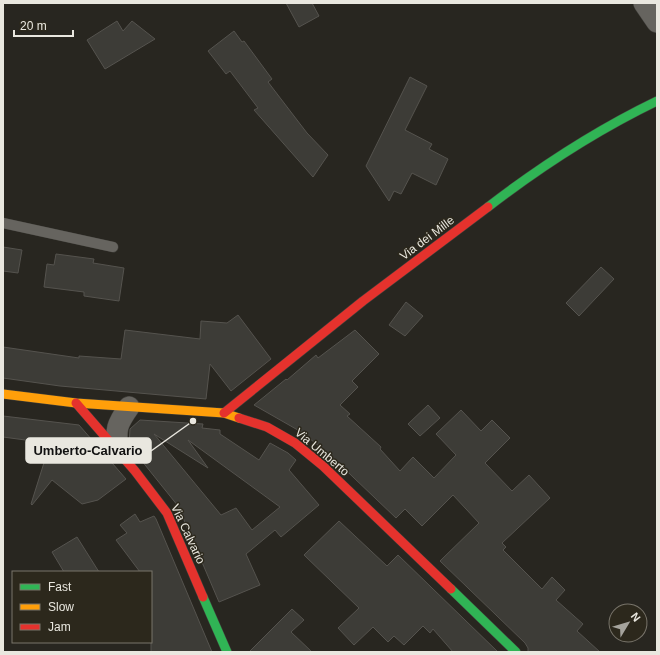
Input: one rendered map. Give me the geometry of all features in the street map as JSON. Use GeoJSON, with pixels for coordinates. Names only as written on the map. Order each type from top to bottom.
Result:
{"type":"FeatureCollection","features":[{"type":"Feature","properties":{"kind":"main road","name":"Via dei Mille"},"geometry":{"type":"LineString","coordinates":[[224,413],[340,320],[494,202],[620,119],[657,101]]}},
{"type":"Feature","properties":{"kind":"main road","name":"Via Umberto"},"geometry":{"type":"LineString","coordinates":[[3,394],[76,403],[224,413],[267,427],[295,443],[323,466],[516,652]]}},
{"type":"Feature","properties":{"kind":"main road","name":"Via Calvario"},"geometry":{"type":"LineString","coordinates":[[76,403],[158,499],[167,513],[227,652]]}},
{"type":"Feature","properties":{"kind":"street"},"geometry":{"type":"LineString","coordinates":[[644,3],[657,22]]}},
{"type":"Feature","properties":{"kind":"street"},"geometry":{"type":"LineString","coordinates":[[118,451],[116,437],[118,423],[129,407]]}},
{"type":"Feature","properties":{"kind":"lane"},"geometry":{"type":"LineString","coordinates":[[3,224],[113,247]]}},
{"type":"Feature","properties":{"kind":"building"},"geometry":{"type":"Polygon","coordinates":[[[286,3],[312,3],[319,16],[299,27],[286,3]]]}},
{"type":"Feature","properties":{"kind":"building"},"geometry":{"type":"Polygon","coordinates":[[[117,21],[123,31],[132,21],[155,39],[105,69],[87,40],[117,21]]]}},
{"type":"Feature","properties":{"kind":"building"},"geometry":{"type":"Polygon","coordinates":[[[234,31],[242,42],[244,41],[272,79],[268,82],[307,133],[328,155],[313,177],[254,110],[258,108],[230,71],[226,74],[208,51],[234,31]]]}},
{"type":"Feature","properties":{"kind":"building"},"geometry":{"type":"Polygon","coordinates":[[[410,77],[427,86],[405,130],[432,144],[429,149],[448,159],[436,185],[412,173],[401,194],[394,191],[389,201],[366,166],[410,77]]]}},
{"type":"Feature","properties":{"kind":"building"},"geometry":{"type":"Polygon","coordinates":[[[3,247],[22,250],[18,273],[3,271],[3,247]]]}},
{"type":"Feature","properties":{"kind":"building"},"geometry":{"type":"Polygon","coordinates":[[[56,254],[94,259],[93,263],[124,268],[119,301],[84,296],[84,292],[44,287],[47,264],[54,265],[56,254]]]}},
{"type":"Feature","properties":{"kind":"building"},"geometry":{"type":"Polygon","coordinates":[[[601,267],[614,279],[579,316],[566,303],[601,267]]]}},
{"type":"Feature","properties":{"kind":"building"},"geometry":{"type":"Polygon","coordinates":[[[406,302],[423,316],[405,336],[389,325],[406,302]]]}},
{"type":"Feature","properties":{"kind":"building"},"geometry":{"type":"Polygon","coordinates":[[[238,315],[271,359],[231,391],[210,364],[206,399],[60,386],[3,378],[3,347],[79,358],[79,356],[121,359],[125,330],[200,339],[201,321],[227,323],[238,315]]]}},
{"type":"Feature","properties":{"kind":"building"},"geometry":{"type":"Polygon","coordinates":[[[355,330],[379,354],[352,381],[358,387],[340,405],[350,414],[347,416],[381,447],[380,449],[400,471],[413,457],[434,478],[456,455],[436,434],[461,410],[481,431],[492,420],[510,438],[485,463],[512,491],[529,475],[550,498],[502,543],[506,547],[503,550],[542,589],[552,577],[565,590],[556,600],[583,624],[577,631],[600,652],[528,652],[528,648],[525,643],[440,561],[479,523],[453,495],[422,526],[405,509],[396,518],[332,457],[303,433],[254,405],[286,379],[287,380],[316,355],[318,358],[355,330]]]}},
{"type":"Feature","properties":{"kind":"building"},"geometry":{"type":"Polygon","coordinates":[[[428,405],[440,418],[420,436],[408,424],[428,405]]]}},
{"type":"Feature","properties":{"kind":"building"},"geometry":{"type":"Polygon","coordinates":[[[3,416],[79,425],[126,479],[98,500],[82,504],[52,480],[32,505],[31,504],[48,450],[39,449],[40,442],[3,437],[3,416]]]}},
{"type":"Feature","properties":{"kind":"building"},"geometry":{"type":"Polygon","coordinates":[[[140,420],[203,424],[202,428],[220,430],[220,434],[259,460],[270,443],[288,453],[296,460],[289,470],[319,505],[281,537],[275,530],[246,554],[260,585],[219,602],[178,506],[129,445],[130,429],[140,420]],[[154,434],[221,515],[236,508],[252,530],[280,507],[188,440],[208,468],[154,434]]]}},
{"type":"Feature","properties":{"kind":"building"},"geometry":{"type":"Polygon","coordinates":[[[135,514],[140,522],[154,516],[212,652],[151,652],[152,571],[139,571],[116,540],[127,533],[120,525],[135,514]]]}},
{"type":"Feature","properties":{"kind":"building"},"geometry":{"type":"Polygon","coordinates":[[[339,521],[387,566],[398,555],[498,652],[453,652],[433,629],[430,633],[423,626],[404,645],[394,636],[388,642],[373,627],[354,645],[338,628],[359,608],[304,555],[339,521]]]}},
{"type":"Feature","properties":{"kind":"building"},"geometry":{"type":"Polygon","coordinates":[[[77,537],[98,571],[63,571],[52,552],[77,537]]]}},
{"type":"Feature","properties":{"kind":"building"},"geometry":{"type":"Polygon","coordinates":[[[292,609],[304,620],[291,632],[312,652],[249,652],[292,609]]]}},
{"type":"Feature","properties":{"kind":"traffic: fast"},"geometry":{"type":"LineString","coordinates":[[488,207],[570,150],[613,124],[657,101]]}},
{"type":"Feature","properties":{"kind":"traffic: fast"},"geometry":{"type":"LineString","coordinates":[[451,589],[516,652]]}},
{"type":"Feature","properties":{"kind":"traffic: fast"},"geometry":{"type":"LineString","coordinates":[[203,597],[227,652]]}},
{"type":"Feature","properties":{"kind":"traffic: slow"},"geometry":{"type":"LineString","coordinates":[[3,394],[76,403],[224,413],[239,418]]}},
{"type":"Feature","properties":{"kind":"traffic: jam"},"geometry":{"type":"LineString","coordinates":[[224,413],[363,301],[488,207]]}},
{"type":"Feature","properties":{"kind":"traffic: jam"},"geometry":{"type":"LineString","coordinates":[[76,403],[135,471],[167,513],[203,597]]}},
{"type":"Feature","properties":{"kind":"traffic: jam"},"geometry":{"type":"LineString","coordinates":[[239,418],[267,427],[295,443],[323,466],[451,589]]}},
{"type":"Feature","properties":{"kind":"place","name":"Umberto-Calvario"},"geometry":{"type":"Point","coordinates":[193,421]}}]}
